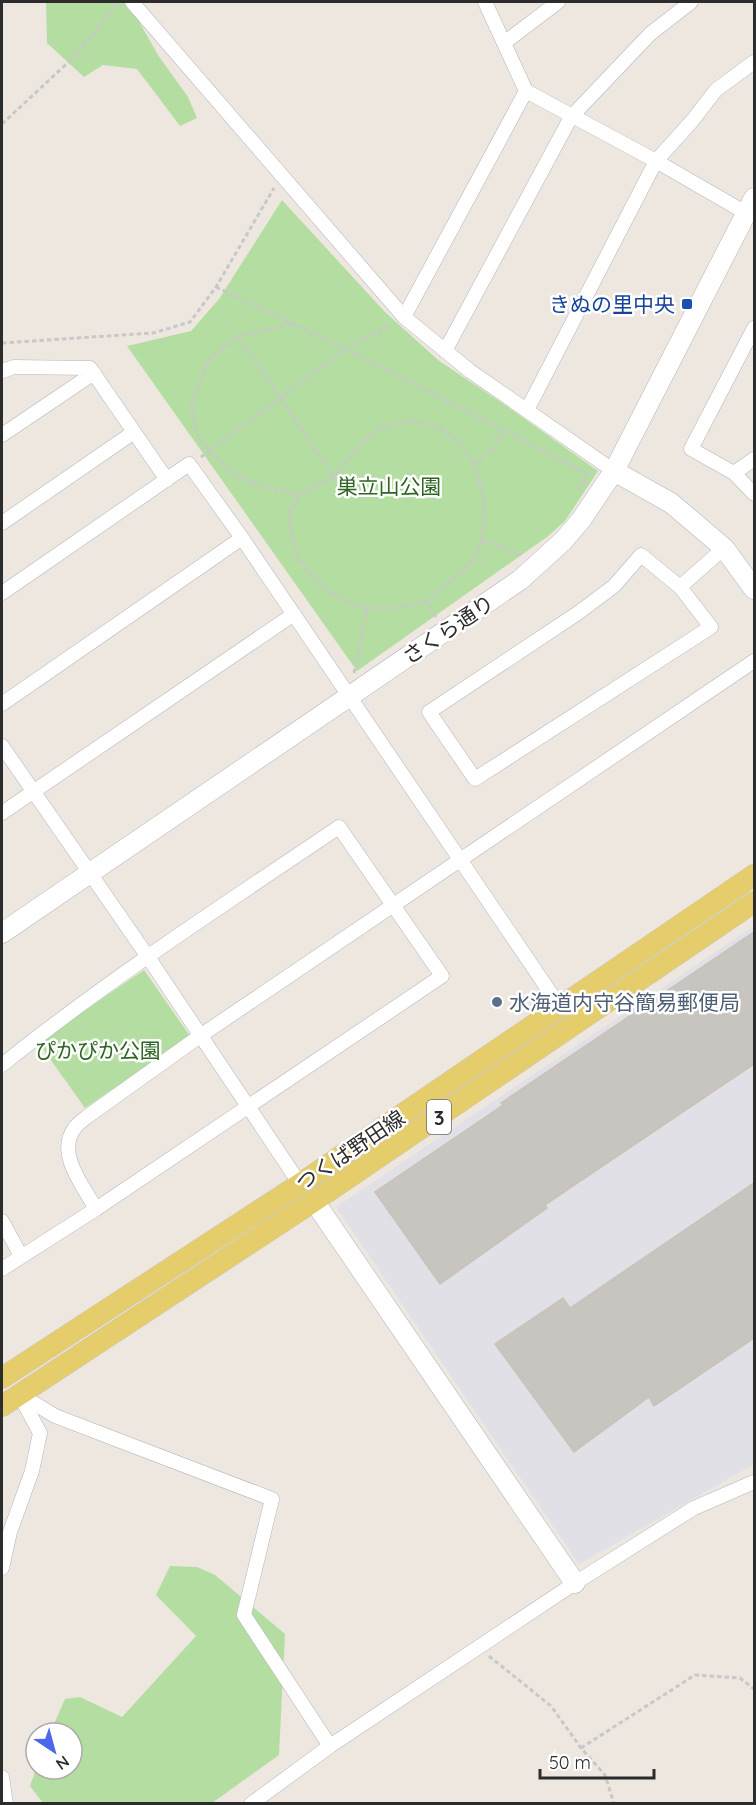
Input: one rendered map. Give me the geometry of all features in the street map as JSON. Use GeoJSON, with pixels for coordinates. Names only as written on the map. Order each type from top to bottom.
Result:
{"type":"FeatureCollection","features":[{"type":"Feature","properties":{"kind":"main road","name":"つくば野田線"},"geometry":{"type":"LineString","coordinates":[[3,1374],[300,1184],[754,874]]}},
{"type":"Feature","properties":{"kind":"main road","name":"つくば野田線"},"geometry":{"type":"LineString","coordinates":[[10,1400],[314,1201],[754,902]]}},
{"type":"Feature","properties":{"kind":"street"},"geometry":{"type":"LineString","coordinates":[[132,2],[404,317],[445,351],[526,410],[614,471],[671,503],[724,548],[754,589]]}},
{"type":"Feature","properties":{"kind":"street"},"geometry":{"type":"LineString","coordinates":[[485,2],[525,92],[656,161],[751,206]]}},
{"type":"Feature","properties":{"kind":"street"},"geometry":{"type":"LineString","coordinates":[[504,43],[558,2]]}},
{"type":"Feature","properties":{"kind":"street"},"geometry":{"type":"LineString","coordinates":[[445,351],[571,117],[650,34],[691,2]]}},
{"type":"Feature","properties":{"kind":"street"},"geometry":{"type":"LineString","coordinates":[[526,410],[656,161],[716,90],[754,62]]}},
{"type":"Feature","properties":{"kind":"street"},"geometry":{"type":"LineString","coordinates":[[404,317],[525,92]]}},
{"type":"Feature","properties":{"kind":"street","name":"さくら通り"},"geometry":{"type":"LineString","coordinates":[[2,933],[520,580],[541,563],[581,520],[614,471],[751,206]]}},
{"type":"Feature","properties":{"kind":"street"},"geometry":{"type":"LineString","coordinates":[[753,334],[691,449],[734,473],[754,494]]}},
{"type":"Feature","properties":{"kind":"street"},"geometry":{"type":"LineString","coordinates":[[2,371],[14,367],[90,368],[167,480]]}},
{"type":"Feature","properties":{"kind":"street"},"geometry":{"type":"LineString","coordinates":[[2,435],[94,373]]}},
{"type":"Feature","properties":{"kind":"street"},"geometry":{"type":"LineString","coordinates":[[2,523],[134,432]]}},
{"type":"Feature","properties":{"kind":"street"},"geometry":{"type":"LineString","coordinates":[[734,473],[754,459]]}},
{"type":"Feature","properties":{"kind":"street"},"geometry":{"type":"LineString","coordinates":[[2,593],[189,464],[294,614],[560,1007]]}},
{"type":"Feature","properties":{"kind":"street"},"geometry":{"type":"LineString","coordinates":[[2,704],[242,538]]}},
{"type":"Feature","properties":{"kind":"street"},"geometry":{"type":"LineString","coordinates":[[680,587],[724,548]]}},
{"type":"Feature","properties":{"kind":"street"},"geometry":{"type":"LineString","coordinates":[[641,555],[680,587],[711,627],[476,779],[429,712],[587,606],[614,586],[641,555]]}},
{"type":"Feature","properties":{"kind":"street"},"geometry":{"type":"LineString","coordinates":[[2,813],[294,614]]}},
{"type":"Feature","properties":{"kind":"street"},"geometry":{"type":"LineString","coordinates":[[96,1209],[74,1169],[67,1147],[73,1130],[88,1116],[393,904],[754,661]]}},
{"type":"Feature","properties":{"kind":"street"},"geometry":{"type":"LineString","coordinates":[[2,746],[148,957],[300,1184]]}},
{"type":"Feature","properties":{"kind":"street"},"geometry":{"type":"LineString","coordinates":[[2,1065],[35,1038],[148,957],[339,827],[442,976],[96,1209],[2,1269]]}},
{"type":"Feature","properties":{"kind":"street"},"geometry":{"type":"LineString","coordinates":[[314,1201],[575,1583]]}},
{"type":"Feature","properties":{"kind":"street"},"geometry":{"type":"LineString","coordinates":[[2,1221],[21,1256]]}},
{"type":"Feature","properties":{"kind":"street"},"geometry":{"type":"LineString","coordinates":[[2,1568],[10,1532],[32,1471],[40,1433],[10,1400],[3,1374]]}},
{"type":"Feature","properties":{"kind":"street"},"geometry":{"type":"LineString","coordinates":[[10,1400],[272,1499],[244,1615],[330,1746]]}},
{"type":"Feature","properties":{"kind":"street"},"geometry":{"type":"LineString","coordinates":[[251,1803],[330,1746],[575,1583],[694,1508],[754,1482]]}},
{"type":"Feature","properties":{"kind":"street"},"geometry":{"type":"LineString","coordinates":[[2,1777],[6,1803]]}},
{"type":"Feature","properties":{"kind":"path"},"geometry":{"type":"LineString","coordinates":[[2,124],[75,56],[119,2]]}},
{"type":"Feature","properties":{"kind":"path"},"geometry":{"type":"LineString","coordinates":[[2,343],[153,333],[190,322],[216,287],[281,176]]}},
{"type":"Feature","properties":{"kind":"path"},"geometry":{"type":"LineString","coordinates":[[216,287],[346,349],[588,474],[614,471]]}},
{"type":"Feature","properties":{"kind":"path"},"geometry":{"type":"LineString","coordinates":[[189,464],[210,452],[346,349],[404,317]]}},
{"type":"Feature","properties":{"kind":"path"},"geometry":{"type":"LineString","coordinates":[[293,324],[238,336],[208,361],[191,403],[197,435],[210,452],[236,476],[264,487],[299,495]]}},
{"type":"Feature","properties":{"kind":"path"},"geometry":{"type":"LineString","coordinates":[[238,336],[334,477]]}},
{"type":"Feature","properties":{"kind":"path"},"geometry":{"type":"LineString","coordinates":[[412,420],[440,428],[461,444],[473,464],[483,493],[485,513],[482,540],[471,564],[426,601],[396,608],[367,608],[342,600],[313,579],[297,554],[290,528],[290,511],[299,495],[334,477],[360,444],[378,429],[412,420]]}},
{"type":"Feature","properties":{"kind":"path"},"geometry":{"type":"LineString","coordinates":[[473,464],[492,450],[504,431]]}},
{"type":"Feature","properties":{"kind":"path"},"geometry":{"type":"LineString","coordinates":[[578,491],[588,474]]}},
{"type":"Feature","properties":{"kind":"path"},"geometry":{"type":"LineString","coordinates":[[482,540],[541,563]]}},
{"type":"Feature","properties":{"kind":"path"},"geometry":{"type":"LineString","coordinates":[[350,696],[367,608]]}},
{"type":"Feature","properties":{"kind":"path"},"geometry":{"type":"LineString","coordinates":[[479,1647],[551,1706],[581,1748],[605,1775],[614,1803]]}},
{"type":"Feature","properties":{"kind":"path"},"geometry":{"type":"LineString","coordinates":[[581,1748],[695,1675],[740,1678],[754,1689]]}},
{"type":"Feature","properties":{"kind":"shaded area"},"geometry":{"type":"Polygon","coordinates":[[[754,926],[754,1464],[579,1564],[336,1207],[754,926]]]}},
{"type":"Feature","properties":{"kind":"green space"},"geometry":{"type":"Polygon","coordinates":[[[46,2],[128,2],[158,55],[188,97],[197,118],[180,126],[137,69],[103,65],[84,77],[47,43],[46,2]]]}},
{"type":"Feature","properties":{"kind":"green space","name":"巣立山公園"},"geometry":{"type":"Polygon","coordinates":[[[282,200],[384,311],[438,360],[598,471],[565,521],[547,537],[357,671],[127,346],[191,331],[219,299],[282,200]]]}},
{"type":"Feature","properties":{"kind":"green space","name":"ぴかぴか公園"},"geometry":{"type":"Polygon","coordinates":[[[144,970],[190,1036],[85,1108],[38,1042],[144,970]]]}},
{"type":"Feature","properties":{"kind":"green space"},"geometry":{"type":"Polygon","coordinates":[[[170,1566],[197,1567],[215,1575],[285,1634],[279,1755],[212,1803],[43,1803],[30,1786],[32,1781],[84,1781],[84,1721],[55,1721],[65,1699],[80,1697],[122,1717],[196,1636],[156,1595],[170,1566]]]}},
{"type":"Feature","properties":{"kind":"building"},"geometry":{"type":"Polygon","coordinates":[[[754,932],[754,1064],[545,1205],[547,1208],[440,1284],[375,1192],[503,1105],[501,1103],[754,932]]]}},
{"type":"Feature","properties":{"kind":"building"},"geometry":{"type":"Polygon","coordinates":[[[754,1183],[754,1338],[654,1406],[649,1397],[574,1452],[495,1344],[563,1298],[570,1308],[754,1183]]]}},
{"type":"Feature","properties":{"kind":"place","name":"きぬの里中央"},"geometry":{"type":"Point","coordinates":[687,304]}},
{"type":"Feature","properties":{"kind":"place","name":"水海道内守谷簡易郵便局"},"geometry":{"type":"Point","coordinates":[497,1002]}}]}
